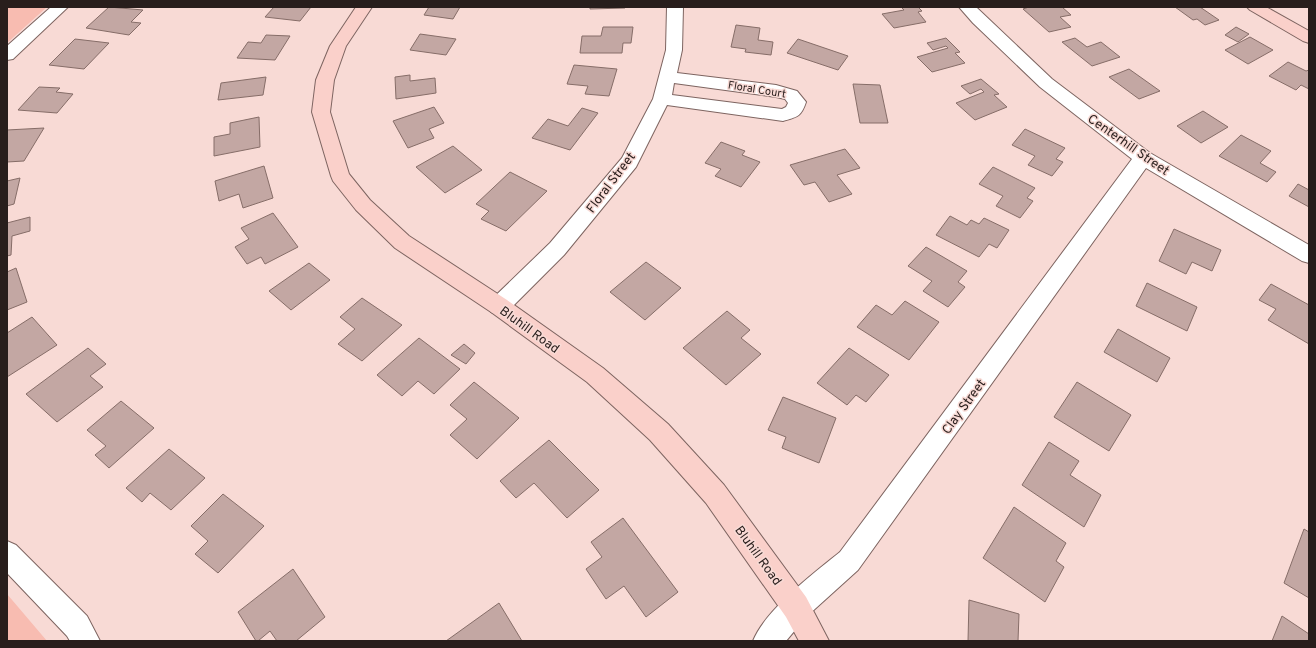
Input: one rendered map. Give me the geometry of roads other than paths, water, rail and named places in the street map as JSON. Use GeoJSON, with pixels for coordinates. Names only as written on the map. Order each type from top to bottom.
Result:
{"type":"FeatureCollection","features":[{"type":"Feature","properties":{"kind":"street"},"geometry":{"type":"LineString","coordinates":[[7,55],[60,7]]}},
{"type":"Feature","properties":{"kind":"street","name":"Bluhill Road"},"geometry":{"type":"LineString","coordinates":[[364,7],[338,46],[325,80],[321,112],[340,176],[363,205],[402,242],[499,306],[595,375],[659,432],[715,494],[796,607],[815,641]]}},
{"type":"Feature","properties":{"kind":"street","name":"Floral Street"},"geometry":{"type":"LineString","coordinates":[[499,306],[558,248],[629,162],[662,99],[674,50],[675,7]]}},
{"type":"Feature","properties":{"kind":"street","name":"Centerhill Street"},"geometry":{"type":"LineString","coordinates":[[967,7],[1046,83],[1144,158],[1309,255]]}},
{"type":"Feature","properties":{"kind":"street"},"geometry":{"type":"LineString","coordinates":[[1255,7],[1309,38]]}},
{"type":"Feature","properties":{"kind":"street","name":"Floral Court"},"geometry":{"type":"LineString","coordinates":[[662,99],[783,115],[794,111],[797,102],[791,95],[776,91],[668,77]]}},
{"type":"Feature","properties":{"kind":"street","name":"Clay Street"},"geometry":{"type":"LineString","coordinates":[[767,641],[796,607],[850,561],[1144,158]]}},
{"type":"Feature","properties":{"kind":"street"},"geometry":{"type":"LineString","coordinates":[[7,554],[77,626],[86,641]]}}]}
